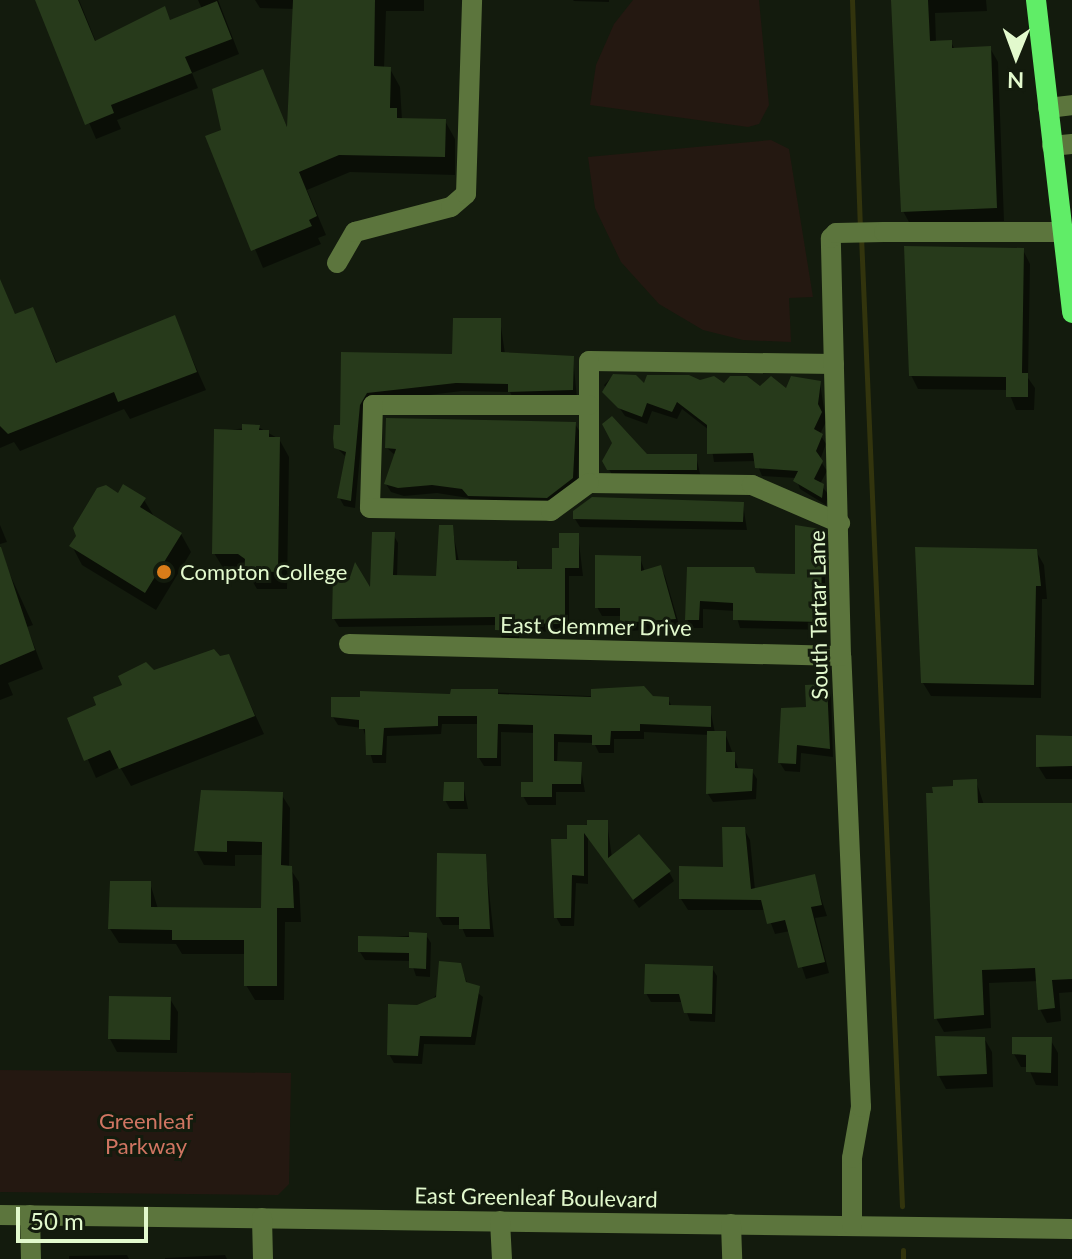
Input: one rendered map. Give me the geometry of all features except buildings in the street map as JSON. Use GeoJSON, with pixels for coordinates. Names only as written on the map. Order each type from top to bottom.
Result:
{"type":"FeatureCollection","features":[{"type":"Feature","properties":{"kind":"main road"},"geometry":{"type":"LineString","coordinates":[[1036,0],[1048,108],[1062,145],[1063,232],[1072,313]]}},
{"type":"Feature","properties":{"kind":"street"},"geometry":{"type":"LineString","coordinates":[[337,263],[355,232],[451,207],[466,194],[472,0]]}},
{"type":"Feature","properties":{"kind":"street"},"geometry":{"type":"LineString","coordinates":[[1048,108],[1072,105]]}},
{"type":"Feature","properties":{"kind":"street","name":"South Tartar Lane"},"geometry":{"type":"LineString","coordinates":[[852,1225],[852,1158],[861,1107],[841,656],[831,238],[836,233],[1063,232]]}},
{"type":"Feature","properties":{"kind":"street"},"geometry":{"type":"LineString","coordinates":[[589,483],[589,361],[834,364]]}},
{"type":"Feature","properties":{"kind":"street"},"geometry":{"type":"LineString","coordinates":[[589,405],[373,405],[370,508],[551,511],[589,483],[752,485],[840,523]]}},
{"type":"Feature","properties":{"kind":"street","name":"East Clemmer Drive"},"geometry":{"type":"LineString","coordinates":[[349,644],[841,656]]}},
{"type":"Feature","properties":{"kind":"street","name":"East Greenleaf Boulevard"},"geometry":{"type":"LineString","coordinates":[[0,1215],[1072,1229]]}},
{"type":"Feature","properties":{"kind":"street"},"geometry":{"type":"LineString","coordinates":[[30,1215],[31,1259]]}},
{"type":"Feature","properties":{"kind":"street"},"geometry":{"type":"LineString","coordinates":[[262,1218],[263,1259]]}},
{"type":"Feature","properties":{"kind":"street"},"geometry":{"type":"LineString","coordinates":[[500,1221],[502,1259]]}},
{"type":"Feature","properties":{"kind":"street"},"geometry":{"type":"LineString","coordinates":[[731,1224],[732,1259]]}},
{"type":"Feature","properties":{"kind":"green space"},"geometry":{"type":"Polygon","coordinates":[[[633,0],[759,0],[769,105],[759,124],[748,127],[590,105],[596,65],[614,24],[633,0]]]}},
{"type":"Feature","properties":{"kind":"green space"},"geometry":{"type":"Polygon","coordinates":[[[771,140],[789,149],[813,297],[789,298],[791,342],[743,340],[703,330],[659,304],[621,262],[595,208],[588,157],[771,140]]]}},
{"type":"Feature","properties":{"kind":"green space","name":"Greenleaf Parkway"},"geometry":{"type":"Polygon","coordinates":[[[0,1070],[291,1073],[289,1184],[278,1195],[0,1192],[0,1070]]]}},
{"type":"Feature","properties":{"kind":"waterway"},"geometry":{"type":"LineString","coordinates":[[852,0],[860,226]]}},
{"type":"Feature","properties":{"kind":"waterway"},"geometry":{"type":"LineString","coordinates":[[861,236],[902,1206]]}},
{"type":"Feature","properties":{"kind":"waterway"},"geometry":{"type":"LineString","coordinates":[[903,1250],[903,1259]]}},
{"type":"Feature","properties":{"kind":"place","name":"Compton College"},"geometry":{"type":"Point","coordinates":[164,572]}}]}
